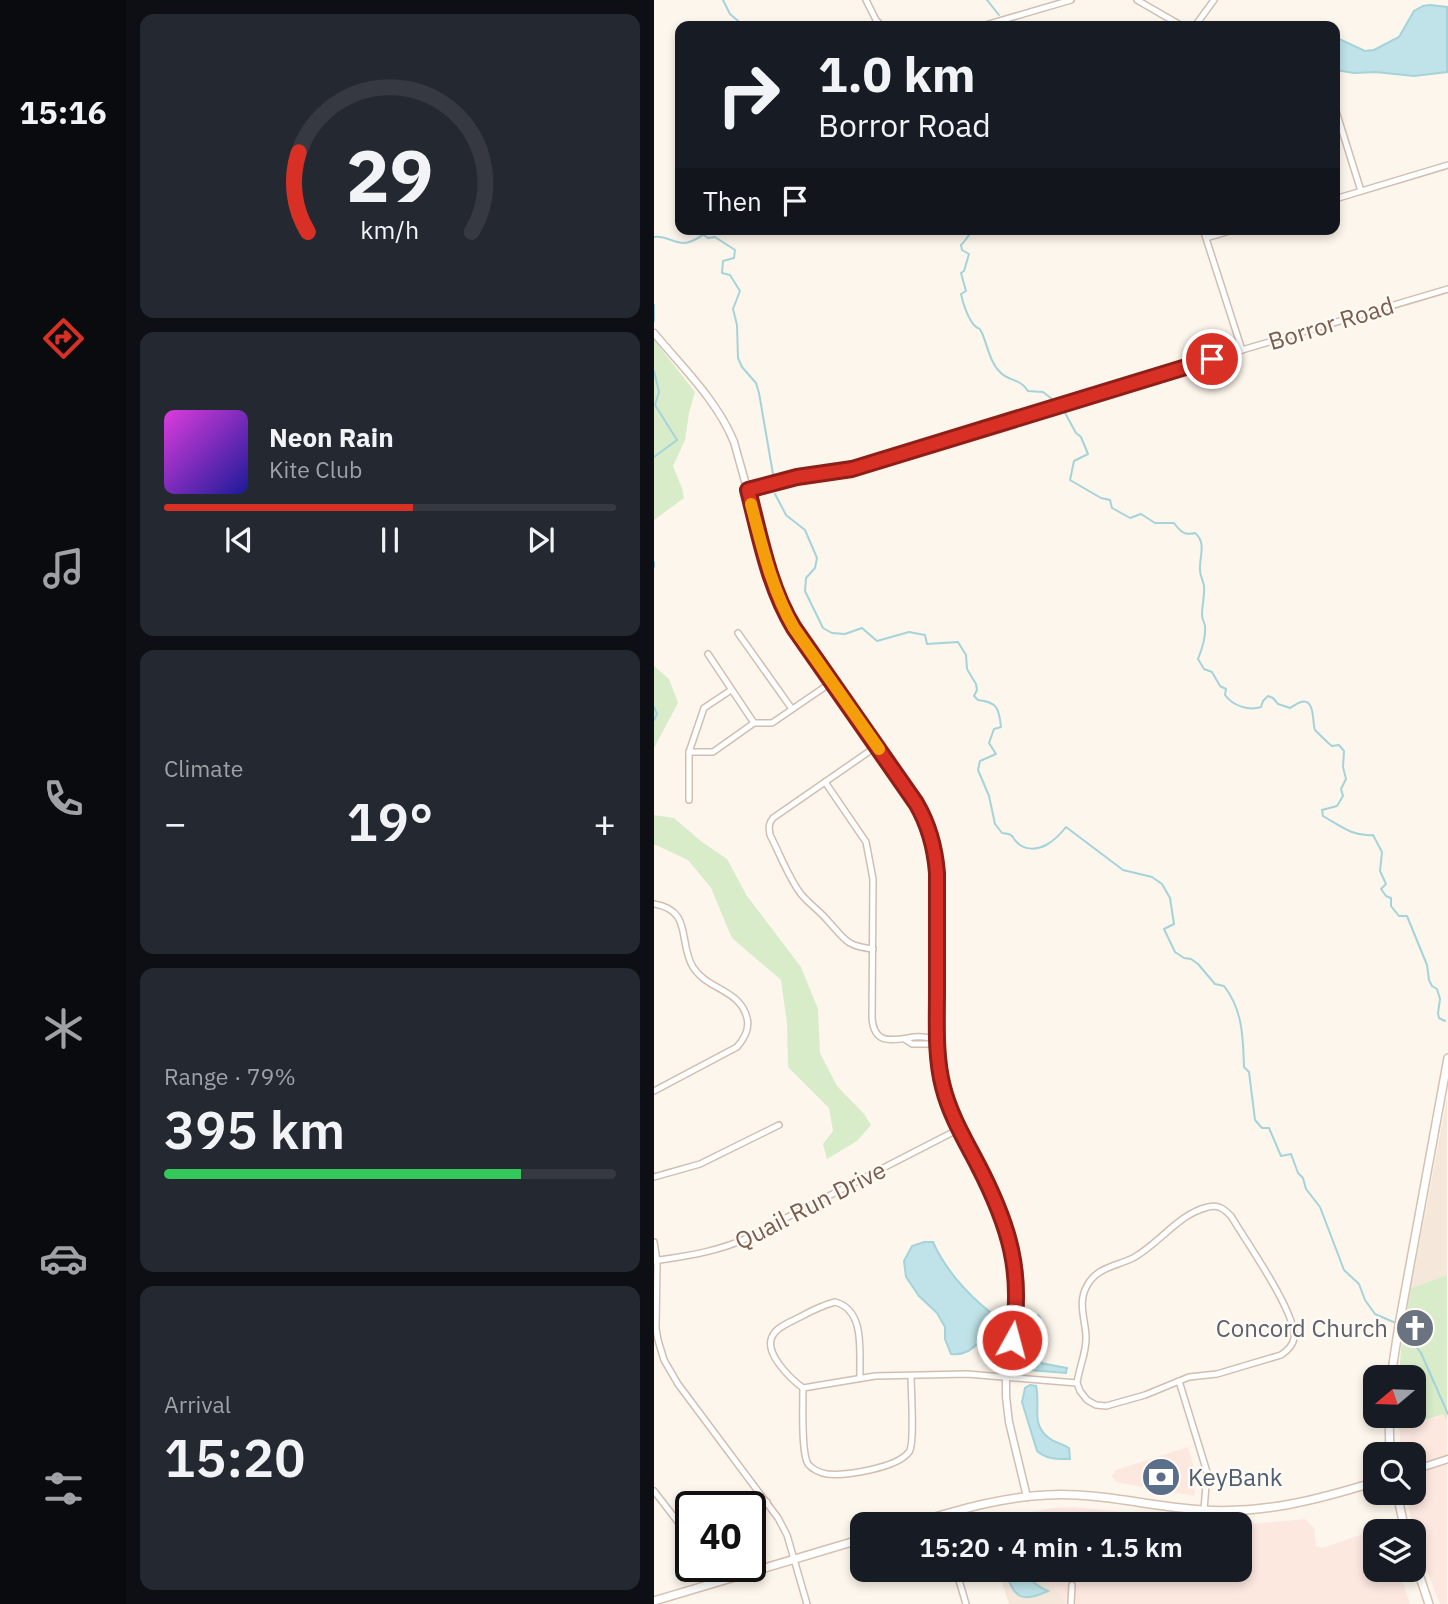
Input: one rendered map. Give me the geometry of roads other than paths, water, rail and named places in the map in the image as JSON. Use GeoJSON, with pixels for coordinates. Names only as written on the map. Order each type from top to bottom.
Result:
{"type":"FeatureCollection","features":[{"type":"Feature","properties":{"kind":"main road"},"geometry":{"type":"LineString","coordinates":[[1393,1365],[1447,1058]]}},
{"type":"Feature","properties":{"kind":"main road"},"geometry":{"type":"LineString","coordinates":[[953,1512],[982,1503],[1047,1495],[1087,1495],[1205,1510],[1252,1510],[1297,1504],[1363,1486]]}},
{"type":"Feature","properties":{"kind":"main road"},"geometry":{"type":"LineString","coordinates":[[654,1601],[850,1543]]}},
{"type":"Feature","properties":{"kind":"main road"},"geometry":{"type":"LineString","coordinates":[[1422,1582],[1429,1604]]}},
{"type":"Feature","properties":{"kind":"street"},"geometry":{"type":"LineString","coordinates":[[866,0],[877,21]]}},
{"type":"Feature","properties":{"kind":"street"},"geometry":{"type":"LineString","coordinates":[[1137,0],[1173,21]]}},
{"type":"Feature","properties":{"kind":"street"},"geometry":{"type":"LineString","coordinates":[[1199,21],[1215,0]]}},
{"type":"Feature","properties":{"kind":"street"},"geometry":{"type":"LineString","coordinates":[[999,21],[1067,1]]}},
{"type":"Feature","properties":{"kind":"street"},"geometry":{"type":"LineString","coordinates":[[1340,124],[1361,191]]}},
{"type":"Feature","properties":{"kind":"street"},"geometry":{"type":"LineString","coordinates":[[1340,197],[1447,165]]}},
{"type":"Feature","properties":{"kind":"street"},"geometry":{"type":"LineString","coordinates":[[1205,235],[1242,350]]}},
{"type":"Feature","properties":{"kind":"street"},"geometry":{"type":"LineString","coordinates":[[1206,238],[1216,235]]}},
{"type":"Feature","properties":{"kind":"street","name":"Borror Road"},"geometry":{"type":"LineString","coordinates":[[748,490],[797,477],[852,469],[1447,289]]}},
{"type":"Feature","properties":{"kind":"street"},"geometry":{"type":"LineString","coordinates":[[654,333],[722,417],[734,442],[782,608],[916,803],[930,831],[937,873],[938,1060],[944,1091],[1003,1217],[1013,1257],[1016,1305],[1006,1377],[1006,1397],[1009,1422],[1027,1497]]}},
{"type":"Feature","properties":{"kind":"street"},"geometry":{"type":"LineString","coordinates":[[738,633],[792,709]]}},
{"type":"Feature","properties":{"kind":"street"},"geometry":{"type":"LineString","coordinates":[[708,654],[754,723]]}},
{"type":"Feature","properties":{"kind":"street"},"geometry":{"type":"LineString","coordinates":[[689,752],[713,752],[754,723],[772,723],[832,682]]}},
{"type":"Feature","properties":{"kind":"street"},"geometry":{"type":"LineString","coordinates":[[689,800],[689,752],[704,708],[731,690]]}},
{"type":"Feature","properties":{"kind":"street"},"geometry":{"type":"LineString","coordinates":[[873,949],[847,943],[800,892],[770,835],[769,828],[773,818],[877,747]]}},
{"type":"Feature","properties":{"kind":"street"},"geometry":{"type":"LineString","coordinates":[[825,782],[866,842],[869,851],[873,879],[872,1026],[883,1039],[907,1040],[913,1037],[938,1041]]}},
{"type":"Feature","properties":{"kind":"street"},"geometry":{"type":"LineString","coordinates":[[654,904],[667,907],[680,919],[686,951],[694,970],[737,999],[743,1006],[748,1022],[743,1040],[737,1047],[654,1091]]}},
{"type":"Feature","properties":{"kind":"street"},"geometry":{"type":"LineString","coordinates":[[654,1177],[700,1164],[779,1125]]}},
{"type":"Feature","properties":{"kind":"street","name":"Quail Run Drive"},"geometry":{"type":"LineString","coordinates":[[656,1261],[715,1250],[745,1239],[960,1129]]}},
{"type":"Feature","properties":{"kind":"street"},"geometry":{"type":"LineString","coordinates":[[1207,1207],[1221,1207],[1231,1216],[1268,1276],[1289,1315],[1294,1340],[1288,1350],[1275,1357],[1217,1374],[1198,1375],[1178,1381],[1145,1395],[1106,1406],[1087,1400],[1078,1383],[1086,1344],[1082,1301],[1089,1282],[1107,1268],[1147,1249],[1194,1212],[1207,1207]]}},
{"type":"Feature","properties":{"kind":"street"},"geometry":{"type":"LineString","coordinates":[[654,1242],[656,1340],[664,1360],[678,1384],[783,1526],[807,1604]]}},
{"type":"Feature","properties":{"kind":"street"},"geometry":{"type":"LineString","coordinates":[[860,1378],[859,1337],[854,1316],[841,1304],[829,1304],[778,1328],[773,1334],[771,1348],[785,1373],[803,1388],[806,1459],[809,1465],[824,1474],[859,1472],[900,1460],[909,1452],[912,1422],[911,1376]]}},
{"type":"Feature","properties":{"kind":"street"},"geometry":{"type":"LineString","coordinates":[[803,1388],[860,1378],[907,1375],[967,1374],[1078,1383]]}},
{"type":"Feature","properties":{"kind":"street"},"geometry":{"type":"LineString","coordinates":[[1178,1381],[1207,1472],[1205,1510]]}},
{"type":"Feature","properties":{"kind":"street"},"geometry":{"type":"LineString","coordinates":[[1426,1466],[1447,1459]]}},
{"type":"Feature","properties":{"kind":"street"},"geometry":{"type":"LineString","coordinates":[[654,1491],[675,1518]]}},
{"type":"Feature","properties":{"kind":"street"},"geometry":{"type":"LineString","coordinates":[[960,1582],[966,1604]]}},
{"type":"Feature","properties":{"kind":"street"},"geometry":{"type":"LineString","coordinates":[[1071,1604],[1072,1585]]}},
{"type":"Feature","properties":{"kind":"water"},"geometry":{"type":"Polygon","coordinates":[[[1423,6],[1447,7],[1447,72],[1414,76],[1340,71],[1340,39],[1365,51],[1374,50],[1399,37],[1414,11],[1423,6]]]}},
{"type":"Feature","properties":{"kind":"water"},"geometry":{"type":"Polygon","coordinates":[[[933,1242],[957,1280],[990,1312],[987,1328],[979,1342],[967,1352],[951,1354],[945,1339],[945,1327],[937,1313],[919,1296],[906,1277],[904,1261],[912,1246],[933,1242]]]}},
{"type":"Feature","properties":{"kind":"water"},"geometry":{"type":"Polygon","coordinates":[[[1038,1315],[1038,1355],[1041,1363],[1067,1368],[1066,1373],[1030,1370],[1026,1356],[1032,1332],[1032,1318],[1038,1315]]]}},
{"type":"Feature","properties":{"kind":"water"},"geometry":{"type":"Polygon","coordinates":[[[1036,1386],[1037,1414],[1043,1433],[1069,1448],[1070,1459],[1057,1459],[1037,1451],[1022,1402],[1025,1388],[1036,1386]]]}},
{"type":"Feature","properties":{"kind":"water"},"geometry":{"type":"Polygon","coordinates":[[[1010,1582],[1033,1582],[1048,1591],[1024,1597],[1019,1596],[1010,1582]]]}},
{"type":"Feature","properties":{"kind":"waterway"},"geometry":{"type":"LineString","coordinates":[[723,0],[730,14],[738,21]]}},
{"type":"Feature","properties":{"kind":"waterway"},"geometry":{"type":"LineString","coordinates":[[987,0],[999,15]]}},
{"type":"Feature","properties":{"kind":"waterway"},"geometry":{"type":"LineString","coordinates":[[654,237],[684,243],[702,235]]}},
{"type":"Feature","properties":{"kind":"waterway"},"geometry":{"type":"LineString","coordinates":[[704,235],[708,238],[715,237],[735,250],[734,258],[723,261],[722,273],[730,275],[740,291],[733,309],[737,325],[738,358],[756,383],[773,474]]}},
{"type":"Feature","properties":{"kind":"waterway"},"geometry":{"type":"LineString","coordinates":[[969,235],[961,245],[962,250],[969,254],[961,273],[966,291],[961,294],[968,315],[981,330],[992,360],[1001,373],[1022,384],[1028,391],[1043,392],[1056,402]]}},
{"type":"Feature","properties":{"kind":"waterway"},"geometry":{"type":"LineString","coordinates":[[654,305],[654,321]]}},
{"type":"Feature","properties":{"kind":"waterway"},"geometry":{"type":"LineString","coordinates":[[654,371],[659,392],[655,405],[677,440],[654,457]]}},
{"type":"Feature","properties":{"kind":"waterway"},"geometry":{"type":"LineString","coordinates":[[1064,411],[1081,437],[1088,454],[1074,461],[1070,480],[1101,498],[1110,500],[1112,508],[1130,518],[1141,514],[1155,523],[1174,523],[1183,532],[1195,533],[1199,537],[1202,546],[1200,574],[1204,586],[1202,615],[1205,630],[1198,659],[1204,669],[1212,672],[1220,686],[1226,689],[1225,695],[1228,699],[1246,708],[1261,707],[1268,696],[1278,704],[1290,708],[1300,702],[1306,702],[1311,708],[1315,730],[1332,746],[1339,745],[1344,751],[1343,767],[1346,779],[1341,789],[1343,796],[1337,806],[1322,810],[1323,816],[1353,832],[1373,835],[1382,852],[1380,871],[1386,884],[1381,889],[1391,898],[1391,906],[1399,916],[1407,916],[1427,965],[1429,980],[1437,989],[1440,999],[1439,1018],[1445,1021]]}},
{"type":"Feature","properties":{"kind":"waterway"},"geometry":{"type":"LineString","coordinates":[[775,494],[786,515],[805,530],[817,558],[815,568],[806,578],[805,591],[823,628],[832,633],[845,634],[862,628],[877,641],[909,632],[925,635],[927,644],[958,642],[966,655],[967,669],[976,684],[974,696],[978,700],[993,704],[999,715],[1001,727],[994,729],[989,743],[996,754],[980,761],[978,770],[989,796],[995,824],[1002,833],[1011,836],[1020,845],[1033,849],[1046,845],[1066,827],[1123,870],[1152,877],[1162,884],[1170,898],[1174,924],[1164,929],[1175,952],[1198,964],[1215,984],[1224,986],[1235,1005],[1241,1025],[1244,1067],[1249,1072],[1255,1120],[1262,1128],[1269,1128],[1281,1156],[1291,1154],[1306,1189],[1320,1207],[1344,1270],[1359,1284],[1365,1300],[1375,1314],[1398,1324]]}},
{"type":"Feature","properties":{"kind":"waterway"},"geometry":{"type":"LineString","coordinates":[[654,562],[654,567]]}},
{"type":"Feature","properties":{"kind":"waterway"},"geometry":{"type":"LineString","coordinates":[[654,707],[657,714],[654,720]]}},
{"type":"Feature","properties":{"kind":"waterway"},"geometry":{"type":"LineString","coordinates":[[1403,1325],[1421,1353],[1448,1414]]}},
{"type":"Feature","properties":{"kind":"place","name":"Concord Church"},"geometry":{"type":"Point","coordinates":[1415,1328]}},
{"type":"Feature","properties":{"kind":"place","name":"KeyBank"},"geometry":{"type":"Point","coordinates":[1161,1477]}}]}
